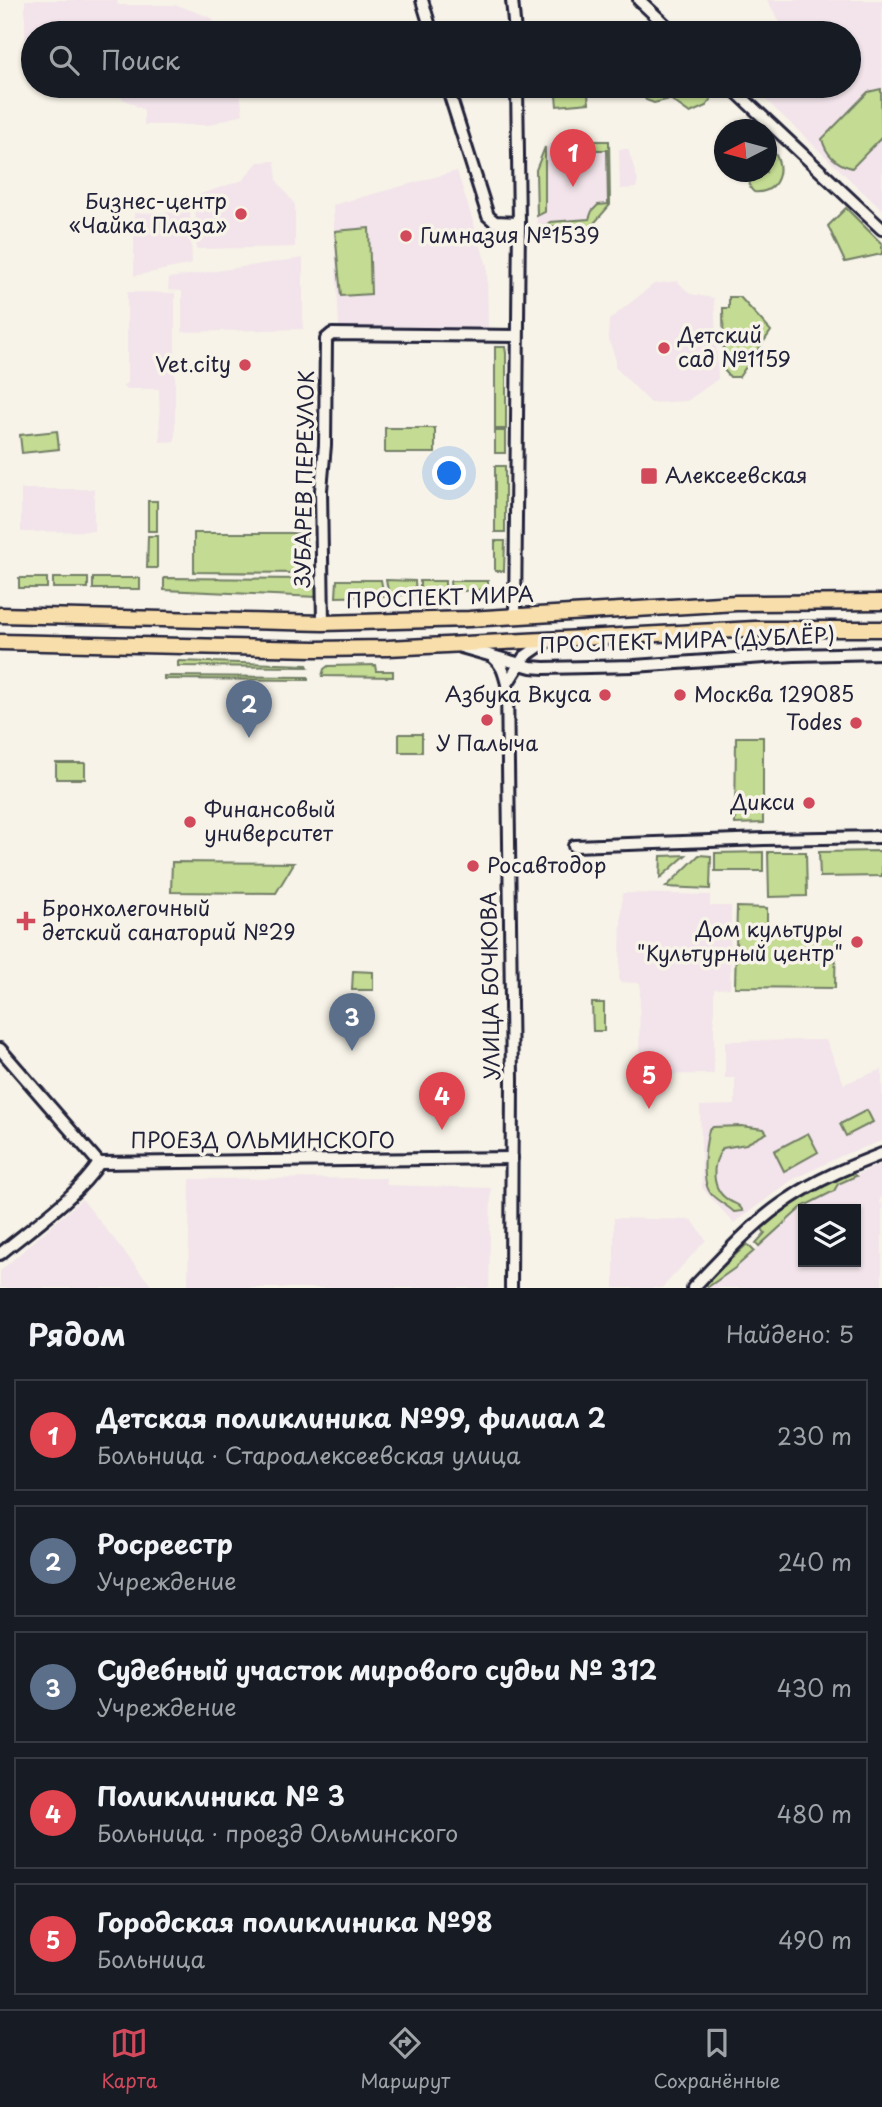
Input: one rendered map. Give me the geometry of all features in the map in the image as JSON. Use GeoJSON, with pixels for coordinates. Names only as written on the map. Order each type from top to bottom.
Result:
{"type":"FeatureCollection","features":[{"type":"Feature","properties":{"kind":"main road","name":"ПРОСПЕКТ МИРА"},"geometry":{"type":"LineString","coordinates":[[0,615],[323,623],[515,616],[736,603],[882,602]]}},
{"type":"Feature","properties":{"kind":"main road"},"geometry":{"type":"LineString","coordinates":[[4,643],[315,649],[455,645],[755,629],[882,629]]}},
{"type":"Feature","properties":{"kind":"street"},"geometry":{"type":"LineString","coordinates":[[422,0],[428,21]]}},
{"type":"Feature","properties":{"kind":"street"},"geometry":{"type":"LineString","coordinates":[[513,0],[514,21]]}},
{"type":"Feature","properties":{"kind":"street"},"geometry":{"type":"LineString","coordinates":[[639,0],[661,21]]}},
{"type":"Feature","properties":{"kind":"street"},"geometry":{"type":"LineString","coordinates":[[451,98],[488,216],[495,222],[519,223]]}},
{"type":"Feature","properties":{"kind":"street"},"geometry":{"type":"LineString","coordinates":[[515,616],[519,223],[517,98]]}},
{"type":"Feature","properties":{"kind":"street"},"geometry":{"type":"LineString","coordinates":[[743,98],[882,229]]}},
{"type":"Feature","properties":{"kind":"street","name":"ЗУБАРЕВ ПЕРЕУЛОК"},"geometry":{"type":"LineString","coordinates":[[323,623],[322,480],[326,344],[329,336],[517,336]]}},
{"type":"Feature","properties":{"kind":"street"},"geometry":{"type":"LineString","coordinates":[[507,684],[530,650],[549,640]]}},
{"type":"Feature","properties":{"kind":"street","name":"ПРОСПЕКТ МИРА (ДУБЛЁР)"},"geometry":{"type":"LineString","coordinates":[[455,645],[520,664],[544,668],[634,666],[738,657],[882,653]]}},
{"type":"Feature","properties":{"kind":"street","name":"УЛИЦА БОЧКОВА"},"geometry":{"type":"LineString","coordinates":[[492,656],[499,661],[507,684],[511,1288]]}},
{"type":"Feature","properties":{"kind":"street"},"geometry":{"type":"LineString","coordinates":[[574,846],[882,837]]}},
{"type":"Feature","properties":{"kind":"street"},"geometry":{"type":"LineString","coordinates":[[0,1049],[99,1163],[61,1203],[0,1254]]}},
{"type":"Feature","properties":{"kind":"street"},"geometry":{"type":"LineString","coordinates":[[693,1288],[786,1200],[836,1172],[882,1154]]}},
{"type":"Feature","properties":{"kind":"street","name":"ПРОЕЗД ОЛЬМИНСКОГО"},"geometry":{"type":"LineString","coordinates":[[99,1163],[512,1158]]}},
{"type":"Feature","properties":{"kind":"shaded area"},"geometry":{"type":"Polygon","coordinates":[[[25,0],[117,0],[118,5],[177,5],[212,18],[213,21],[25,21],[25,0]]]}},
{"type":"Feature","properties":{"kind":"shaded area"},"geometry":{"type":"Polygon","coordinates":[[[767,0],[882,0],[882,210],[764,98],[861,98],[861,21],[779,21],[767,0]]]}},
{"type":"Feature","properties":{"kind":"shaded area"},"geometry":{"type":"Polygon","coordinates":[[[122,98],[241,98],[243,114],[209,125],[144,125],[144,110],[122,98]]]}},
{"type":"Feature","properties":{"kind":"shaded area"},"geometry":{"type":"Polygon","coordinates":[[[609,141],[610,205],[590,228],[537,226],[536,170],[544,148],[554,143],[609,141]]]}},
{"type":"Feature","properties":{"kind":"shaded area"},"geometry":{"type":"Polygon","coordinates":[[[619,149],[628,149],[638,181],[636,188],[620,189],[619,149]]]}},
{"type":"Feature","properties":{"kind":"shaded area","name":"Бизнес-центр «Чайка Плаза»"},"geometry":{"type":"Polygon","coordinates":[[[275,161],[277,181],[295,205],[295,247],[196,249],[195,196],[243,180],[258,162],[275,161]]]}},
{"type":"Feature","properties":{"kind":"shaded area","name":"Гимназия №1539"},"geometry":{"type":"Polygon","coordinates":[[[457,171],[487,266],[488,328],[339,327],[333,205],[457,171]]]}},
{"type":"Feature","properties":{"kind":"shaded area"},"geometry":{"type":"Polygon","coordinates":[[[190,212],[192,264],[134,276],[134,213],[190,212]]]}},
{"type":"Feature","properties":{"kind":"shaded area"},"geometry":{"type":"Polygon","coordinates":[[[303,258],[303,329],[182,332],[182,291],[168,290],[169,278],[303,258]]]}},
{"type":"Feature","properties":{"kind":"shaded area","name":"Детский сад №1159"},"geometry":{"type":"Polygon","coordinates":[[[677,281],[690,294],[714,298],[718,379],[687,401],[651,403],[615,367],[615,357],[608,338],[609,320],[654,284],[677,281]]]}},
{"type":"Feature","properties":{"kind":"shaded area"},"geometry":{"type":"Polygon","coordinates":[[[127,292],[175,293],[175,441],[160,442],[159,389],[127,389],[122,385],[127,384],[127,292]]]}},
{"type":"Feature","properties":{"kind":"shaded area"},"geometry":{"type":"Polygon","coordinates":[[[21,489],[94,489],[94,531],[21,532],[21,489]]]}},
{"type":"Feature","properties":{"kind":"shaded area"},"geometry":{"type":"Polygon","coordinates":[[[622,893],[710,895],[710,906],[731,906],[730,988],[714,989],[714,1074],[639,1075],[640,983],[619,982],[622,893]]]}},
{"type":"Feature","properties":{"kind":"shaded area"},"geometry":{"type":"Polygon","coordinates":[[[826,1040],[844,1084],[882,1069],[882,1141],[843,1155],[792,1180],[734,1223],[702,1188],[700,1106],[735,1105],[735,1078],[725,1078],[725,1041],[826,1040]]]}},
{"type":"Feature","properties":{"kind":"shaded area"},"geometry":{"type":"Polygon","coordinates":[[[880,1164],[882,1167],[882,1194],[879,1203],[882,1204],[882,1288],[706,1288],[736,1268],[798,1211],[798,1267],[861,1267],[861,1204],[808,1204],[834,1191],[838,1184],[880,1164]]]}},
{"type":"Feature","properties":{"kind":"shaded area"},"geometry":{"type":"Polygon","coordinates":[[[386,1178],[387,1185],[491,1188],[489,1288],[188,1288],[190,1179],[386,1178]]]}},
{"type":"Feature","properties":{"kind":"shaded area"},"geometry":{"type":"Polygon","coordinates":[[[82,1199],[153,1288],[0,1288],[0,1271],[82,1199]]]}},
{"type":"Feature","properties":{"kind":"shaded area"},"geometry":{"type":"Polygon","coordinates":[[[614,1218],[692,1220],[706,1240],[662,1288],[614,1288],[614,1218]]]}},
{"type":"Feature","properties":{"kind":"green space"},"geometry":{"type":"Polygon","coordinates":[[[881,89],[882,137],[852,168],[841,164],[832,158],[822,139],[868,92],[881,89]]]}},
{"type":"Feature","properties":{"kind":"green space"},"geometry":{"type":"Polygon","coordinates":[[[556,98],[588,98],[589,103],[557,106],[556,98]]]}},
{"type":"Feature","properties":{"kind":"green space"},"geometry":{"type":"Polygon","coordinates":[[[645,98],[711,100],[706,106],[690,113],[670,99],[654,103],[645,98]]]}},
{"type":"Feature","properties":{"kind":"green space"},"geometry":{"type":"Polygon","coordinates":[[[589,141],[609,141],[610,205],[590,228],[545,226],[550,222],[589,219],[598,205],[608,204],[607,150],[589,150],[589,141]]]}},
{"type":"Feature","properties":{"kind":"green space"},"geometry":{"type":"Polygon","coordinates":[[[545,147],[545,212],[537,216],[536,170],[545,147]]]}},
{"type":"Feature","properties":{"kind":"green space"},"geometry":{"type":"Polygon","coordinates":[[[777,157],[779,167],[777,180],[777,157]]]}},
{"type":"Feature","properties":{"kind":"green space"},"geometry":{"type":"Polygon","coordinates":[[[751,182],[776,182],[763,191],[754,192],[751,182]]]}},
{"type":"Feature","properties":{"kind":"green space"},"geometry":{"type":"Polygon","coordinates":[[[846,208],[882,244],[882,254],[845,262],[828,226],[846,208]]]}},
{"type":"Feature","properties":{"kind":"green space"},"geometry":{"type":"Polygon","coordinates":[[[369,228],[371,294],[341,296],[335,231],[369,228]]]}},
{"type":"Feature","properties":{"kind":"green space"},"geometry":{"type":"Polygon","coordinates":[[[729,297],[740,297],[771,331],[739,377],[730,377],[724,370],[723,308],[729,308],[729,297]]]}},
{"type":"Feature","properties":{"kind":"green space"},"geometry":{"type":"Polygon","coordinates":[[[495,347],[505,347],[506,353],[506,429],[495,429],[495,347]]]}},
{"type":"Feature","properties":{"kind":"green space"},"geometry":{"type":"Polygon","coordinates":[[[385,428],[435,428],[435,453],[385,453],[385,428]]]}},
{"type":"Feature","properties":{"kind":"green space"},"geometry":{"type":"Polygon","coordinates":[[[57,431],[59,449],[22,453],[20,435],[57,431]]]}},
{"type":"Feature","properties":{"kind":"green space"},"geometry":{"type":"Polygon","coordinates":[[[495,431],[505,431],[505,453],[495,453],[495,431]]]}},
{"type":"Feature","properties":{"kind":"green space"},"geometry":{"type":"Polygon","coordinates":[[[495,466],[505,466],[505,532],[495,532],[495,466]]]}},
{"type":"Feature","properties":{"kind":"green space"},"geometry":{"type":"Polygon","coordinates":[[[148,501],[157,501],[157,531],[148,531],[148,501]]]}},
{"type":"Feature","properties":{"kind":"green space"},"geometry":{"type":"Polygon","coordinates":[[[194,533],[306,533],[306,573],[194,572],[194,533]]]}},
{"type":"Feature","properties":{"kind":"green space"},"geometry":{"type":"Polygon","coordinates":[[[148,536],[157,536],[157,568],[147,568],[148,536]]]}},
{"type":"Feature","properties":{"kind":"green space"},"geometry":{"type":"Polygon","coordinates":[[[495,541],[505,541],[504,571],[495,571],[495,541]]]}},
{"type":"Feature","properties":{"kind":"green space"},"geometry":{"type":"Polygon","coordinates":[[[19,578],[47,578],[47,588],[19,588],[19,578]]]}},
{"type":"Feature","properties":{"kind":"green space"},"geometry":{"type":"Polygon","coordinates":[[[53,578],[88,578],[88,588],[53,588],[53,578]]]}},
{"type":"Feature","properties":{"kind":"green space"},"geometry":{"type":"Polygon","coordinates":[[[93,578],[140,578],[140,589],[93,589],[93,578]]]}},
{"type":"Feature","properties":{"kind":"green space"},"geometry":{"type":"Polygon","coordinates":[[[164,578],[309,579],[316,584],[317,597],[164,590],[164,578]]]}},
{"type":"Feature","properties":{"kind":"green space"},"geometry":{"type":"Polygon","coordinates":[[[337,580],[381,580],[384,596],[336,597],[337,580]]]}},
{"type":"Feature","properties":{"kind":"green space"},"geometry":{"type":"Polygon","coordinates":[[[386,580],[415,581],[416,594],[389,596],[386,580]]]}},
{"type":"Feature","properties":{"kind":"green space"},"geometry":{"type":"Polygon","coordinates":[[[420,581],[445,581],[445,592],[420,594],[420,581]]]}},
{"type":"Feature","properties":{"kind":"green space"},"geometry":{"type":"Polygon","coordinates":[[[450,581],[488,581],[488,589],[451,592],[450,581]]]}},
{"type":"Feature","properties":{"kind":"green space"},"geometry":{"type":"Polygon","coordinates":[[[178,661],[307,665],[308,667],[178,666],[178,661]]]}},
{"type":"Feature","properties":{"kind":"green space"},"geometry":{"type":"Polygon","coordinates":[[[375,665],[376,671],[393,671],[393,677],[322,676],[328,666],[375,665]]]}},
{"type":"Feature","properties":{"kind":"green space"},"geometry":{"type":"Polygon","coordinates":[[[164,676],[308,677],[308,680],[164,679],[164,676]]]}},
{"type":"Feature","properties":{"kind":"green space"},"geometry":{"type":"Polygon","coordinates":[[[399,734],[422,734],[422,752],[399,752],[399,734]]]}},
{"type":"Feature","properties":{"kind":"green space"},"geometry":{"type":"Polygon","coordinates":[[[736,737],[763,737],[763,823],[735,824],[736,737]]]}},
{"type":"Feature","properties":{"kind":"green space"},"geometry":{"type":"Polygon","coordinates":[[[56,763],[85,763],[85,779],[56,779],[56,763]]]}},
{"type":"Feature","properties":{"kind":"green space"},"geometry":{"type":"Polygon","coordinates":[[[882,851],[882,876],[820,877],[819,852],[882,851]]]}},
{"type":"Feature","properties":{"kind":"green space"},"geometry":{"type":"Polygon","coordinates":[[[763,852],[763,871],[715,871],[715,853],[763,852]]]}},
{"type":"Feature","properties":{"kind":"green space"},"geometry":{"type":"Polygon","coordinates":[[[768,852],[806,852],[807,896],[769,897],[768,852]]]}},
{"type":"Feature","properties":{"kind":"green space"},"geometry":{"type":"Polygon","coordinates":[[[686,855],[660,878],[661,856],[686,855]]]}},
{"type":"Feature","properties":{"kind":"green space"},"geometry":{"type":"Polygon","coordinates":[[[699,855],[711,856],[710,889],[666,887],[699,855]]]}},
{"type":"Feature","properties":{"kind":"green space"},"geometry":{"type":"Polygon","coordinates":[[[172,862],[294,863],[276,893],[171,892],[172,862]]]}},
{"type":"Feature","properties":{"kind":"green space"},"geometry":{"type":"Polygon","coordinates":[[[737,907],[767,908],[767,926],[836,928],[835,988],[735,987],[737,907]]]}},
{"type":"Feature","properties":{"kind":"green space"},"geometry":{"type":"Polygon","coordinates":[[[353,971],[373,972],[373,990],[352,990],[353,971]]]}},
{"type":"Feature","properties":{"kind":"green space"},"geometry":{"type":"Polygon","coordinates":[[[592,1003],[604,1003],[604,1031],[593,1031],[592,1003]]]}},
{"type":"Feature","properties":{"kind":"green space"},"geometry":{"type":"Polygon","coordinates":[[[867,1110],[873,1122],[846,1136],[840,1124],[867,1110]]]}},
{"type":"Feature","properties":{"kind":"green space"},"geometry":{"type":"Polygon","coordinates":[[[713,1127],[764,1129],[767,1133],[746,1144],[723,1148],[716,1161],[714,1176],[719,1190],[743,1211],[734,1212],[708,1189],[705,1154],[709,1130],[713,1127]]]}},
{"type":"Feature","properties":{"kind":"green space"},"geometry":{"type":"Polygon","coordinates":[[[808,1133],[818,1152],[784,1171],[774,1151],[808,1133]]]}},
{"type":"Feature","properties":{"kind":"green space"},"geometry":{"type":"Polygon","coordinates":[[[850,1172],[856,1176],[838,1184],[834,1191],[808,1204],[798,1204],[798,1211],[759,1246],[756,1243],[765,1233],[762,1229],[804,1198],[850,1172]]]}},
{"type":"Feature","properties":{"kind":"green space"},"geometry":{"type":"Polygon","coordinates":[[[747,1244],[754,1251],[708,1287],[706,1283],[747,1244]]]}},
{"type":"Feature","properties":{"kind":"place","name":"Детская поликлиника №99, филиал 2"},"geometry":{"type":"Point","coordinates":[573,187]}},
{"type":"Feature","properties":{"kind":"place","name":"Бизнес-центр «Чайка Плаза»"},"geometry":{"type":"Point","coordinates":[241,214]}},
{"type":"Feature","properties":{"kind":"place","name":"Гимназия №1539"},"geometry":{"type":"Point","coordinates":[406,236]}},
{"type":"Feature","properties":{"kind":"place","name":"Детский сад №1159"},"geometry":{"type":"Point","coordinates":[664,348]}},
{"type":"Feature","properties":{"kind":"place","name":"Vet.city"},"geometry":{"type":"Point","coordinates":[245,365]}},
{"type":"Feature","properties":{"kind":"place","name":"Алексеевская"},"geometry":{"type":"Point","coordinates":[649,476]}},
{"type":"Feature","properties":{"kind":"place","name":"Азбука Вкуса"},"geometry":{"type":"Point","coordinates":[605,695]}},
{"type":"Feature","properties":{"kind":"place","name":"Москва 129085"},"geometry":{"type":"Point","coordinates":[680,695]}},
{"type":"Feature","properties":{"kind":"place","name":"У Палыча"},"geometry":{"type":"Point","coordinates":[487,720]}},
{"type":"Feature","properties":{"kind":"place","name":"Todes"},"geometry":{"type":"Point","coordinates":[856,723]}},
{"type":"Feature","properties":{"kind":"place","name":"Росреестр"},"geometry":{"type":"Point","coordinates":[249,738]}},
{"type":"Feature","properties":{"kind":"place","name":"Дикси"},"geometry":{"type":"Point","coordinates":[809,803]}},
{"type":"Feature","properties":{"kind":"place","name":"Финансовый университет"},"geometry":{"type":"Point","coordinates":[190,822]}},
{"type":"Feature","properties":{"kind":"place","name":"Росавтодор"},"geometry":{"type":"Point","coordinates":[473,866]}},
{"type":"Feature","properties":{"kind":"place","name":"Бронхолегочный детский санаторий №29"},"geometry":{"type":"Point","coordinates":[26,921]}},
{"type":"Feature","properties":{"kind":"place","name":"Дом культуры \"Культурный центр\""},"geometry":{"type":"Point","coordinates":[857,942]}},
{"type":"Feature","properties":{"kind":"place","name":"Судебный участок мирового судьи № 312"},"geometry":{"type":"Point","coordinates":[352,1051]}},
{"type":"Feature","properties":{"kind":"place","name":"Городская поликлиника №98"},"geometry":{"type":"Point","coordinates":[649,1109]}},
{"type":"Feature","properties":{"kind":"place","name":"Поликлиника № 3"},"geometry":{"type":"Point","coordinates":[442,1130]}}]}
